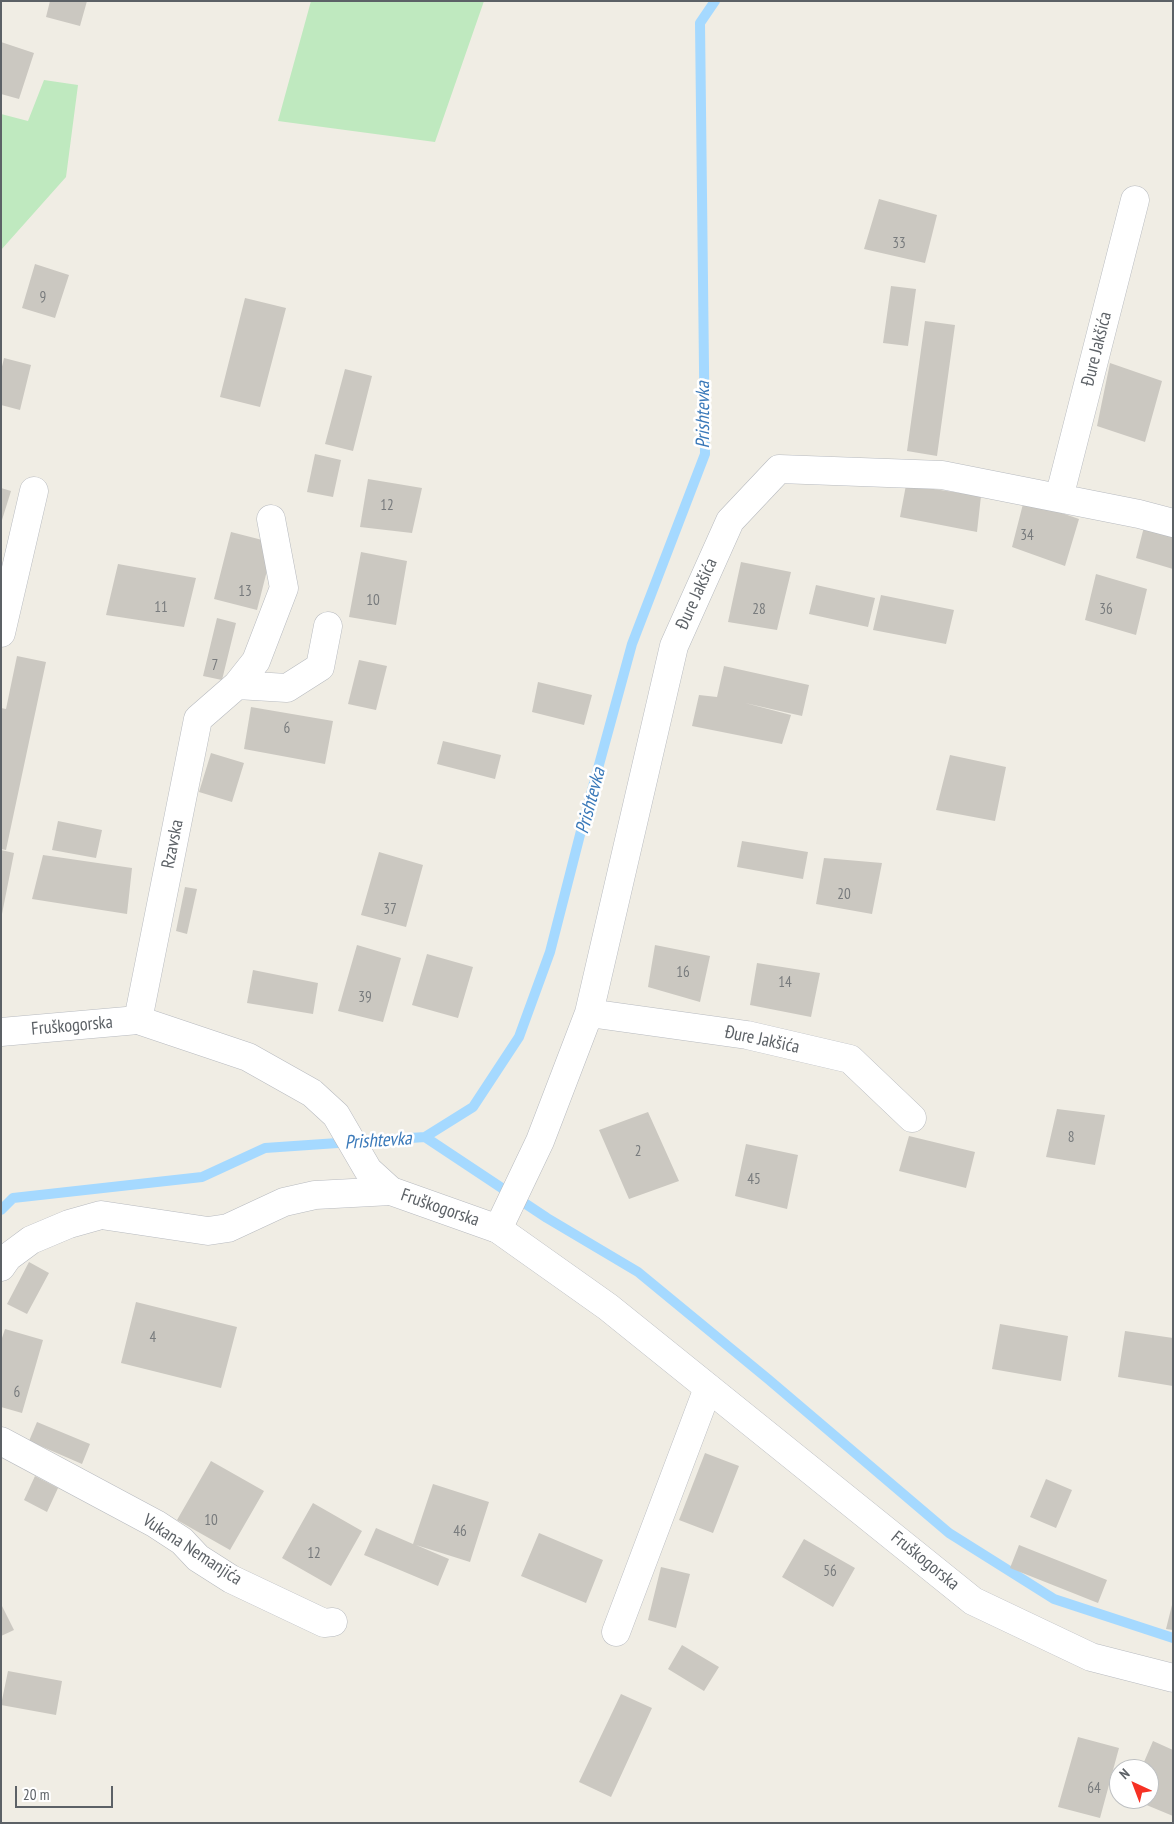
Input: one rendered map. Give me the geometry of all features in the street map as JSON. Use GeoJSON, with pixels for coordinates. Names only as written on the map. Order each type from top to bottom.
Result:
{"type":"FeatureCollection","features":[{"type":"Feature","properties":{"kind":"street","name":"Đure Jakšića"},"geometry":{"type":"LineString","coordinates":[[1059,498],[1135,200]]}},
{"type":"Feature","properties":{"kind":"street","name":"Đure Jakšića"},"geometry":{"type":"LineString","coordinates":[[498,1229],[540,1141],[590,1013],[674,646],[730,521],[780,469],[942,475],[1173,522]]}},
{"type":"Feature","properties":{"kind":"street"},"geometry":{"type":"LineString","coordinates":[[1,633],[34,491]]}},
{"type":"Feature","properties":{"kind":"street","name":"Rzavska"},"geometry":{"type":"LineString","coordinates":[[138,1020],[198,719],[237,685],[256,661],[284,588],[271,519]]}},
{"type":"Feature","properties":{"kind":"street"},"geometry":{"type":"LineString","coordinates":[[237,685],[287,688],[320,667],[328,626]]}},
{"type":"Feature","properties":{"kind":"street","name":"Đure Jakšića"},"geometry":{"type":"LineString","coordinates":[[590,1013],[747,1035],[850,1059],[912,1118]]}},
{"type":"Feature","properties":{"kind":"street","name":"Fruškogorska"},"geometry":{"type":"LineString","coordinates":[[1,1032],[138,1020],[248,1057],[312,1093],[336,1115],[368,1170],[391,1191],[498,1229],[608,1307],[974,1601],[1091,1657],[1173,1678]]}},
{"type":"Feature","properties":{"kind":"street"},"geometry":{"type":"LineString","coordinates":[[1,1267],[8,1257],[31,1240],[69,1224],[101,1215],[208,1231],[228,1228],[284,1202],[315,1195],[391,1191]]}},
{"type":"Feature","properties":{"kind":"street"},"geometry":{"type":"LineString","coordinates":[[616,1632],[708,1388]]}},
{"type":"Feature","properties":{"kind":"street","name":"Vukana Nemanjića"},"geometry":{"type":"LineString","coordinates":[[1,1441],[156,1524],[182,1541],[198,1558],[231,1579],[324,1623],[333,1622]]}},
{"type":"Feature","properties":{"kind":"green space"},"geometry":{"type":"Polygon","coordinates":[[[311,1],[484,1],[435,142],[278,121],[311,1]]]}},
{"type":"Feature","properties":{"kind":"green space"},"geometry":{"type":"Polygon","coordinates":[[[44,80],[78,85],[66,177],[1,250],[1,114],[28,121],[44,80]]]}},
{"type":"Feature","properties":{"kind":"building"},"geometry":{"type":"Polygon","coordinates":[[[50,1],[87,1],[80,26],[46,17],[50,1]]]}},
{"type":"Feature","properties":{"kind":"building"},"geometry":{"type":"Polygon","coordinates":[[[1,42],[34,53],[19,99],[1,94],[1,42]]]}},
{"type":"Feature","properties":{"kind":"building"},"geometry":{"type":"Polygon","coordinates":[[[879,199],[937,215],[925,263],[864,249],[879,199]]]}},
{"type":"Feature","properties":{"kind":"building"},"geometry":{"type":"Polygon","coordinates":[[[35,264],[69,275],[55,318],[22,308],[35,264]]]}},
{"type":"Feature","properties":{"kind":"building"},"geometry":{"type":"Polygon","coordinates":[[[891,286],[916,289],[908,346],[883,343],[891,286]]]}},
{"type":"Feature","properties":{"kind":"building"},"geometry":{"type":"Polygon","coordinates":[[[245,298],[286,308],[260,407],[220,397],[245,298]]]}},
{"type":"Feature","properties":{"kind":"building"},"geometry":{"type":"Polygon","coordinates":[[[925,321],[955,325],[937,456],[907,451],[925,321]]]}},
{"type":"Feature","properties":{"kind":"building"},"geometry":{"type":"Polygon","coordinates":[[[4,358],[31,365],[20,410],[1,405],[1,371],[4,358]]]}},
{"type":"Feature","properties":{"kind":"building"},"geometry":{"type":"Polygon","coordinates":[[[1110,363],[1162,381],[1145,442],[1097,426],[1110,363]]]}},
{"type":"Feature","properties":{"kind":"building"},"geometry":{"type":"Polygon","coordinates":[[[345,369],[372,376],[353,451],[325,444],[345,369]]]}},
{"type":"Feature","properties":{"kind":"building"},"geometry":{"type":"Polygon","coordinates":[[[315,454],[341,460],[333,497],[307,492],[315,454]]]}},
{"type":"Feature","properties":{"kind":"building"},"geometry":{"type":"Polygon","coordinates":[[[368,479],[422,488],[412,533],[360,527],[368,479]]]}},
{"type":"Feature","properties":{"kind":"building"},"geometry":{"type":"Polygon","coordinates":[[[906,485],[981,496],[977,532],[900,517],[906,485]]]}},
{"type":"Feature","properties":{"kind":"building"},"geometry":{"type":"Polygon","coordinates":[[[1,488],[11,491],[2,520],[1,520],[1,488]]]}},
{"type":"Feature","properties":{"kind":"building"},"geometry":{"type":"Polygon","coordinates":[[[1024,500],[1079,519],[1065,566],[1012,547],[1024,500]]]}},
{"type":"Feature","properties":{"kind":"building"},"geometry":{"type":"Polygon","coordinates":[[[1144,527],[1173,535],[1173,569],[1136,558],[1144,527]]]}},
{"type":"Feature","properties":{"kind":"building"},"geometry":{"type":"Polygon","coordinates":[[[231,532],[274,543],[257,610],[214,599],[231,532]]]}},
{"type":"Feature","properties":{"kind":"building"},"geometry":{"type":"Polygon","coordinates":[[[361,552],[407,561],[396,625],[349,617],[361,552]]]}},
{"type":"Feature","properties":{"kind":"building"},"geometry":{"type":"Polygon","coordinates":[[[741,562],[791,572],[777,630],[728,622],[741,562]]]}},
{"type":"Feature","properties":{"kind":"building"},"geometry":{"type":"Polygon","coordinates":[[[118,564],[196,578],[184,627],[106,615],[118,564]]]}},
{"type":"Feature","properties":{"kind":"building"},"geometry":{"type":"Polygon","coordinates":[[[1096,574],[1147,589],[1136,635],[1085,620],[1096,574]]]}},
{"type":"Feature","properties":{"kind":"building"},"geometry":{"type":"Polygon","coordinates":[[[816,585],[875,598],[868,627],[809,614],[816,585]]]}},
{"type":"Feature","properties":{"kind":"building"},"geometry":{"type":"Polygon","coordinates":[[[881,595],[954,610],[946,644],[873,630],[881,595]]]}},
{"type":"Feature","properties":{"kind":"building"},"geometry":{"type":"Polygon","coordinates":[[[217,618],[236,623],[222,680],[203,676],[217,618]]]}},
{"type":"Feature","properties":{"kind":"building"},"geometry":{"type":"Polygon","coordinates":[[[17,656],[46,662],[6,850],[1,849],[1,708],[6,709],[17,656]]]}},
{"type":"Feature","properties":{"kind":"building"},"geometry":{"type":"Polygon","coordinates":[[[359,660],[387,666],[376,710],[348,704],[359,660]]]}},
{"type":"Feature","properties":{"kind":"building"},"geometry":{"type":"Polygon","coordinates":[[[724,666],[809,685],[802,716],[745,703],[791,715],[782,744],[692,726],[699,695],[717,697],[724,666]]]}},
{"type":"Feature","properties":{"kind":"building"},"geometry":{"type":"Polygon","coordinates":[[[538,682],[592,695],[584,725],[532,712],[538,682]]]}},
{"type":"Feature","properties":{"kind":"building"},"geometry":{"type":"Polygon","coordinates":[[[251,707],[333,721],[325,764],[244,749],[251,707]]]}},
{"type":"Feature","properties":{"kind":"building"},"geometry":{"type":"Polygon","coordinates":[[[443,741],[501,755],[495,779],[437,764],[443,741]]]}},
{"type":"Feature","properties":{"kind":"building"},"geometry":{"type":"Polygon","coordinates":[[[211,753],[244,763],[232,802],[199,792],[211,753]]]}},
{"type":"Feature","properties":{"kind":"building"},"geometry":{"type":"Polygon","coordinates":[[[950,755],[1006,767],[995,821],[936,810],[950,755]]]}},
{"type":"Feature","properties":{"kind":"building"},"geometry":{"type":"Polygon","coordinates":[[[58,821],[102,830],[96,858],[52,850],[58,821]]]}},
{"type":"Feature","properties":{"kind":"building"},"geometry":{"type":"Polygon","coordinates":[[[742,841],[808,852],[803,879],[737,867],[742,841]]]}},
{"type":"Feature","properties":{"kind":"building"},"geometry":{"type":"Polygon","coordinates":[[[1,850],[14,853],[2,914],[1,914],[1,850]]]}},
{"type":"Feature","properties":{"kind":"building"},"geometry":{"type":"Polygon","coordinates":[[[379,852],[423,865],[406,927],[361,915],[379,852]]]}},
{"type":"Feature","properties":{"kind":"building"},"geometry":{"type":"Polygon","coordinates":[[[43,855],[132,868],[127,914],[32,899],[43,855]]]}},
{"type":"Feature","properties":{"kind":"building"},"geometry":{"type":"Polygon","coordinates":[[[824,858],[882,863],[872,914],[816,904],[824,858]]]}},
{"type":"Feature","properties":{"kind":"building"},"geometry":{"type":"Polygon","coordinates":[[[185,887],[197,889],[187,934],[176,931],[185,887]]]}},
{"type":"Feature","properties":{"kind":"building"},"geometry":{"type":"Polygon","coordinates":[[[357,945],[401,958],[383,1022],[338,1011],[357,945]]]}},
{"type":"Feature","properties":{"kind":"building"},"geometry":{"type":"Polygon","coordinates":[[[655,945],[710,956],[700,1002],[648,987],[655,945]]]}},
{"type":"Feature","properties":{"kind":"building"},"geometry":{"type":"Polygon","coordinates":[[[427,954],[473,967],[458,1018],[412,1005],[427,954]]]}},
{"type":"Feature","properties":{"kind":"building"},"geometry":{"type":"Polygon","coordinates":[[[757,963],[820,973],[811,1017],[750,1005],[757,963]]]}},
{"type":"Feature","properties":{"kind":"building"},"geometry":{"type":"Polygon","coordinates":[[[253,970],[318,983],[313,1014],[247,1003],[253,970]]]}},
{"type":"Feature","properties":{"kind":"building"},"geometry":{"type":"Polygon","coordinates":[[[1057,1109],[1105,1115],[1095,1165],[1046,1157],[1057,1109]]]}},
{"type":"Feature","properties":{"kind":"building"},"geometry":{"type":"Polygon","coordinates":[[[648,1112],[679,1181],[629,1199],[599,1130],[648,1112]]]}},
{"type":"Feature","properties":{"kind":"building"},"geometry":{"type":"Polygon","coordinates":[[[909,1136],[975,1152],[966,1188],[899,1171],[909,1136]]]}},
{"type":"Feature","properties":{"kind":"building"},"geometry":{"type":"Polygon","coordinates":[[[746,1144],[798,1155],[787,1209],[735,1196],[746,1144]]]}},
{"type":"Feature","properties":{"kind":"building"},"geometry":{"type":"Polygon","coordinates":[[[29,1262],[49,1273],[27,1314],[7,1304],[29,1262]]]}},
{"type":"Feature","properties":{"kind":"building"},"geometry":{"type":"Polygon","coordinates":[[[136,1302],[237,1327],[221,1388],[121,1363],[136,1302]]]}},
{"type":"Feature","properties":{"kind":"building"},"geometry":{"type":"Polygon","coordinates":[[[1000,1324],[1068,1336],[1061,1381],[992,1369],[1000,1324]]]}},
{"type":"Feature","properties":{"kind":"building"},"geometry":{"type":"Polygon","coordinates":[[[5,1329],[43,1340],[22,1413],[1,1407],[1,1341],[5,1329]]]}},
{"type":"Feature","properties":{"kind":"building"},"geometry":{"type":"Polygon","coordinates":[[[1125,1331],[1173,1338],[1173,1386],[1118,1377],[1125,1331]]]}},
{"type":"Feature","properties":{"kind":"building"},"geometry":{"type":"Polygon","coordinates":[[[37,1422],[90,1444],[82,1464],[29,1441],[37,1422]]]}},
{"type":"Feature","properties":{"kind":"building"},"geometry":{"type":"Polygon","coordinates":[[[705,1453],[739,1466],[713,1533],[679,1520],[705,1453]]]}},
{"type":"Feature","properties":{"kind":"building"},"geometry":{"type":"Polygon","coordinates":[[[211,1461],[264,1491],[230,1550],[177,1520],[211,1461]]]}},
{"type":"Feature","properties":{"kind":"building"},"geometry":{"type":"Polygon","coordinates":[[[35,1476],[58,1488],[47,1512],[24,1500],[35,1476]]]}},
{"type":"Feature","properties":{"kind":"building"},"geometry":{"type":"Polygon","coordinates":[[[1046,1479],[1072,1490],[1056,1528],[1030,1517],[1046,1479]]]}},
{"type":"Feature","properties":{"kind":"building"},"geometry":{"type":"Polygon","coordinates":[[[433,1484],[489,1502],[470,1562],[416,1545],[449,1559],[438,1586],[364,1555],[376,1528],[413,1544],[433,1484]]]}},
{"type":"Feature","properties":{"kind":"building"},"geometry":{"type":"Polygon","coordinates":[[[313,1503],[362,1531],[331,1586],[282,1558],[313,1503]]]}},
{"type":"Feature","properties":{"kind":"building"},"geometry":{"type":"Polygon","coordinates":[[[539,1533],[603,1560],[586,1603],[521,1576],[539,1533]]]}},
{"type":"Feature","properties":{"kind":"building"},"geometry":{"type":"Polygon","coordinates":[[[804,1539],[855,1568],[833,1607],[782,1577],[804,1539]]]}},
{"type":"Feature","properties":{"kind":"building"},"geometry":{"type":"Polygon","coordinates":[[[1019,1545],[1107,1580],[1098,1603],[1010,1568],[1019,1545]]]}},
{"type":"Feature","properties":{"kind":"building"},"geometry":{"type":"Polygon","coordinates":[[[661,1567],[690,1574],[676,1628],[648,1620],[661,1567]]]}},
{"type":"Feature","properties":{"kind":"building"},"geometry":{"type":"Polygon","coordinates":[[[1,1604],[14,1630],[1,1636],[1,1604]]]}},
{"type":"Feature","properties":{"kind":"building"},"geometry":{"type":"Polygon","coordinates":[[[1173,1606],[1173,1630],[1166,1629],[1173,1606]]]}},
{"type":"Feature","properties":{"kind":"building"},"geometry":{"type":"Polygon","coordinates":[[[682,1645],[719,1667],[704,1691],[668,1669],[682,1645]]]}},
{"type":"Feature","properties":{"kind":"building"},"geometry":{"type":"Polygon","coordinates":[[[8,1671],[62,1681],[56,1715],[1,1705],[8,1671]]]}},
{"type":"Feature","properties":{"kind":"building"},"geometry":{"type":"Polygon","coordinates":[[[621,1694],[652,1708],[611,1797],[579,1782],[621,1694]]]}},
{"type":"Feature","properties":{"kind":"building"},"geometry":{"type":"Polygon","coordinates":[[[1078,1737],[1119,1748],[1116,1759],[1109,1759],[1109,1785],[1100,1818],[1058,1807],[1078,1737]]]}},
{"type":"Feature","properties":{"kind":"building"},"geometry":{"type":"Polygon","coordinates":[[[1153,1741],[1173,1750],[1173,1816],[1156,1809],[1159,1809],[1159,1759],[1145,1759],[1153,1741]]]}},
{"type":"Feature","properties":{"kind":"waterway","name":"Prishtevka"},"geometry":{"type":"LineString","coordinates":[[1,1210],[13,1198],[202,1177],[265,1148],[425,1137],[473,1107],[519,1037],[550,952],[632,644],[705,454],[700,23],[715,1]]}},
{"type":"Feature","properties":{"kind":"waterway"},"geometry":{"type":"LineString","coordinates":[[425,1137],[547,1218],[638,1272],[768,1379],[949,1533],[1054,1599],[1173,1638]]}}]}
